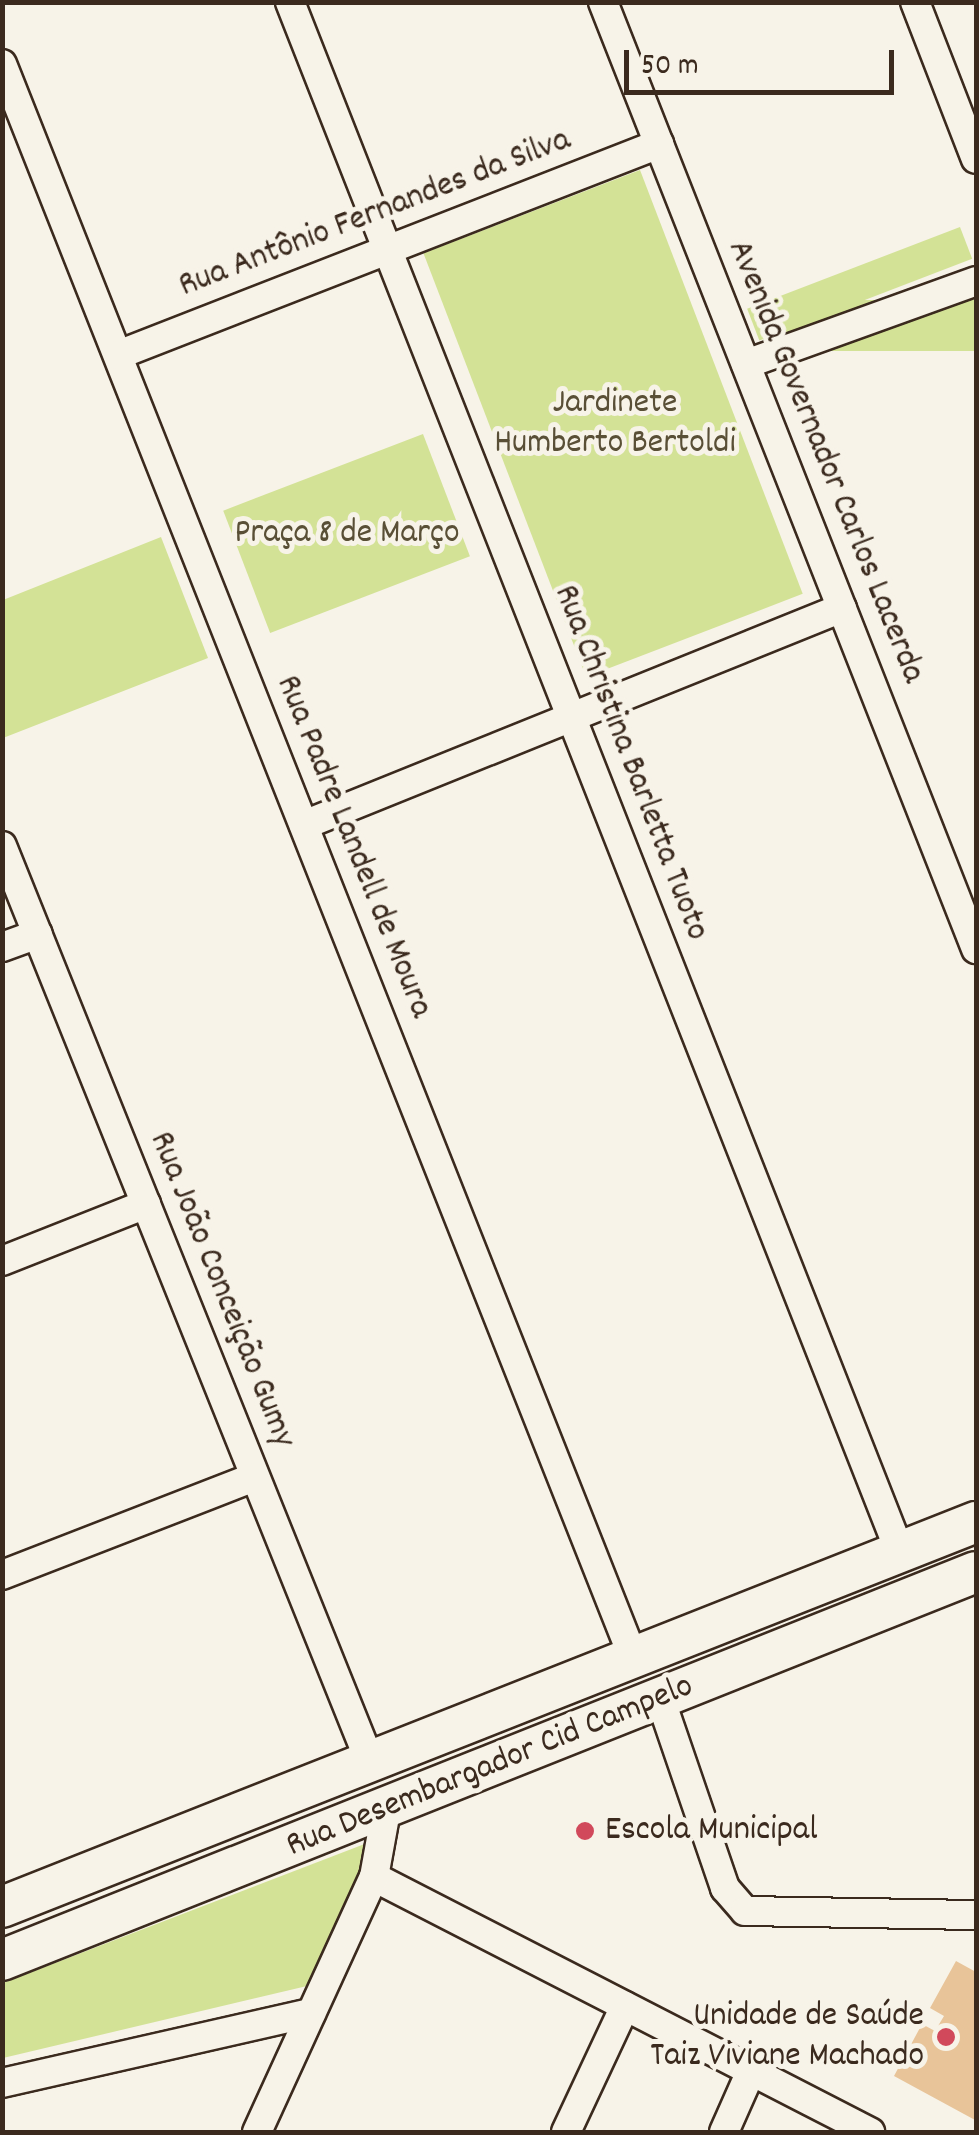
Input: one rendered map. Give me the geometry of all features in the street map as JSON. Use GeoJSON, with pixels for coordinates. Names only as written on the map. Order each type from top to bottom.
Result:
{"type":"FeatureCollection","features":[{"type":"Feature","properties":{"kind":"main road","name":"Rua Desembargador Cid Campelo"},"geometry":{"type":"LineString","coordinates":[[2,1907],[976,1522]]}},
{"type":"Feature","properties":{"kind":"main road","name":"Rua Desembargador Cid Campelo"},"geometry":{"type":"LineString","coordinates":[[2,1960],[386,1811],[976,1572]]}},
{"type":"Feature","properties":{"kind":"main road"},"geometry":{"type":"LineString","coordinates":[[370,1762],[386,1811]]}},
{"type":"Feature","properties":{"kind":"street","name":"Rua Christina Barletta Tuoto"},"geometry":{"type":"LineString","coordinates":[[290,2],[900,1552]]}},
{"type":"Feature","properties":{"kind":"street","name":"Avenida Governador Carlos Lacerda"},"geometry":{"type":"LineString","coordinates":[[604,2],[976,948]]}},
{"type":"Feature","properties":{"kind":"street"},"geometry":{"type":"LineString","coordinates":[[914,2],[976,159]]}},
{"type":"Feature","properties":{"kind":"street","name":"Rua Padre Landell de Moura"},"geometry":{"type":"LineString","coordinates":[[2,64],[634,1657]]}},
{"type":"Feature","properties":{"kind":"street","name":"Rua Antônio Fernandes da Silva"},"geometry":{"type":"LineString","coordinates":[[118,354],[659,144]]}},
{"type":"Feature","properties":{"kind":"street"},"geometry":{"type":"LineString","coordinates":[[746,364],[976,280]]}},
{"type":"Feature","properties":{"kind":"street"},"geometry":{"type":"LineString","coordinates":[[304,825],[842,608]]}},
{"type":"Feature","properties":{"kind":"street","name":"Rua João Conceição Gumy"},"geometry":{"type":"LineString","coordinates":[[2,846],[370,1762]]}},
{"type":"Feature","properties":{"kind":"street"},"geometry":{"type":"LineString","coordinates":[[2,948],[38,934]]}},
{"type":"Feature","properties":{"kind":"street"},"geometry":{"type":"LineString","coordinates":[[2,1260],[146,1204]]}},
{"type":"Feature","properties":{"kind":"street"},"geometry":{"type":"LineString","coordinates":[[2,1575],[255,1477]]}},
{"type":"Feature","properties":{"kind":"street"},"geometry":{"type":"LineString","coordinates":[[660,1698],[724,1888],[745,1911],[976,1915]]}},
{"type":"Feature","properties":{"kind":"street"},"geometry":{"type":"LineString","coordinates":[[257,2132],[374,1877],[386,1811]]}},
{"type":"Feature","properties":{"kind":"street"},"geometry":{"type":"LineString","coordinates":[[374,1877],[870,2132]]}},
{"type":"Feature","properties":{"kind":"street"},"geometry":{"type":"LineString","coordinates":[[566,2132],[625,2006]]}},
{"type":"Feature","properties":{"kind":"street"},"geometry":{"type":"LineString","coordinates":[[2,2083],[311,2013]]}},
{"type":"Feature","properties":{"kind":"street"},"geometry":{"type":"LineString","coordinates":[[724,2132],[751,2072]]}},
{"type":"Feature","properties":{"kind":"green space","name":"Jardinete Humberto Bertoldi"},"geometry":{"type":"Polygon","coordinates":[[[640,170],[803,594],[586,677],[423,253],[640,170]]]}},
{"type":"Feature","properties":{"kind":"green space"},"geometry":{"type":"Polygon","coordinates":[[[960,227],[972,259],[759,340],[747,309],[960,227]]]}},
{"type":"Feature","properties":{"kind":"green space"},"geometry":{"type":"Polygon","coordinates":[[[763,300],[976,300],[976,351],[763,351],[763,300]]]}},
{"type":"Feature","properties":{"kind":"green space","name":"Praça 8 de Março"},"geometry":{"type":"Polygon","coordinates":[[[423,434],[470,556],[270,633],[223,511],[423,434]]]}},
{"type":"Feature","properties":{"kind":"green space"},"geometry":{"type":"Polygon","coordinates":[[[161,537],[208,658],[3,738],[3,600],[161,537]]]}},
{"type":"Feature","properties":{"kind":"green space"},"geometry":{"type":"Polygon","coordinates":[[[375,1840],[307,1986],[3,2058],[3,1983],[375,1840]]]}},
{"type":"Feature","properties":{"kind":"building","name":"Unidade de Saúde Taiz Viviane Machado"},"geometry":{"type":"Polygon","coordinates":[[[956,1961],[976,1972],[975,2120],[894,2076],[922,2024],[935,2031],[944,2016],[930,2008],[956,1961]]]}},
{"type":"Feature","properties":{"kind":"place","name":"Escola Municipal"},"geometry":{"type":"Point","coordinates":[585,1831]}},
{"type":"Feature","properties":{"kind":"place","name":"Unidade de Saúde Taiz Viviane Machado"},"geometry":{"type":"Point","coordinates":[946,2037]}}]}
